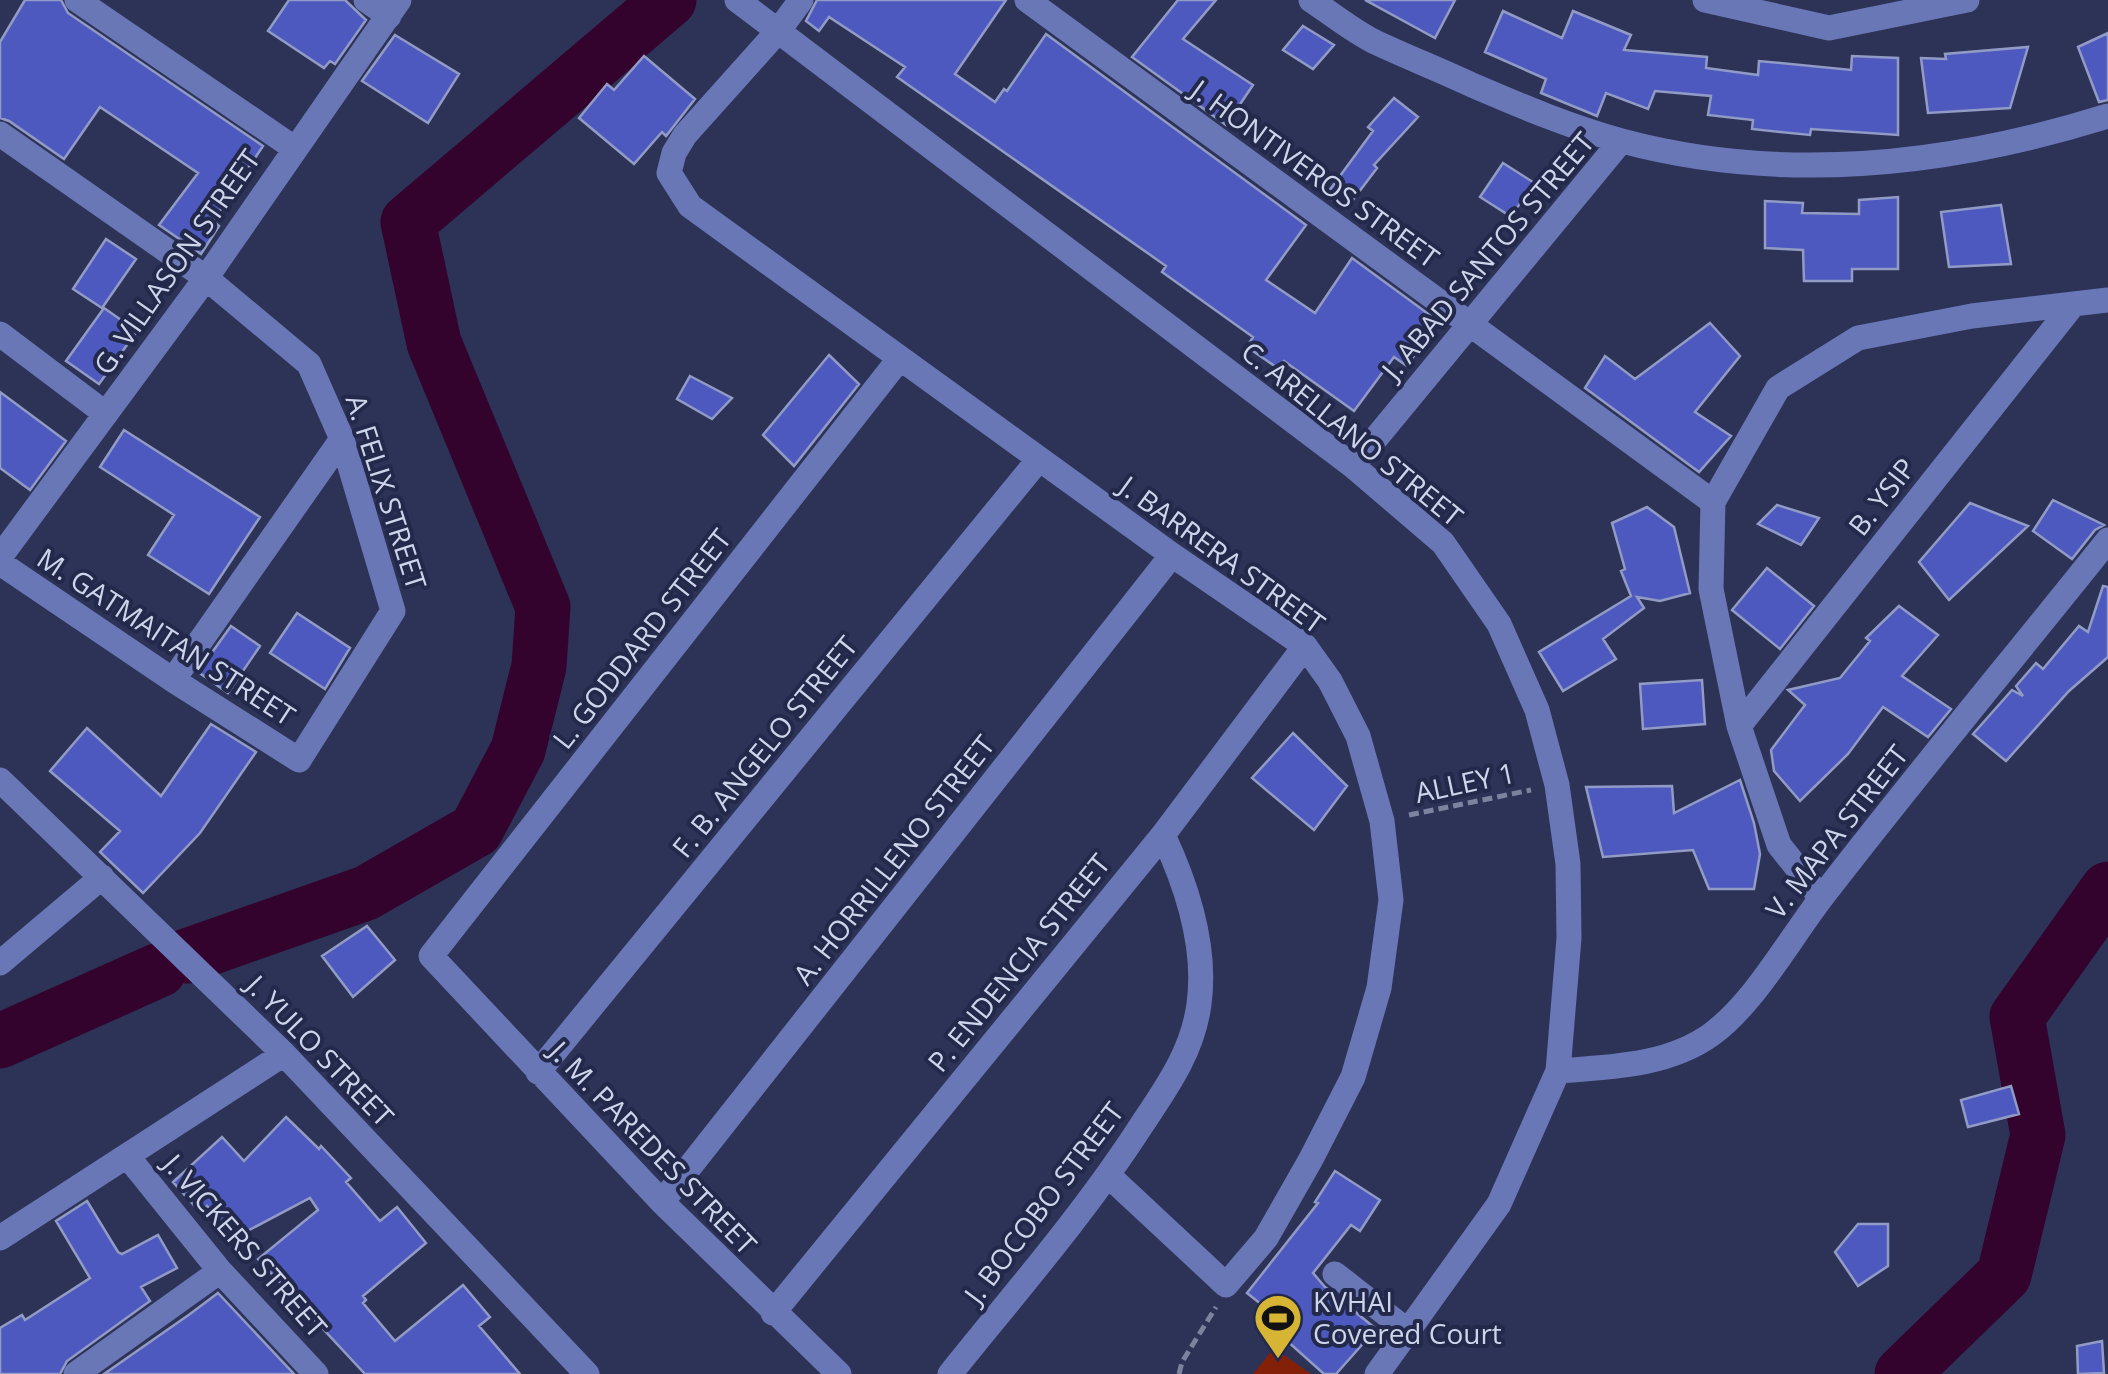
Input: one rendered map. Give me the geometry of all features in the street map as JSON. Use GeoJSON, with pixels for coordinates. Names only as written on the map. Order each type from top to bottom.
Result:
{"type":"FeatureCollection","features":[{"type":"Feature","properties":{"kind":"street"},"geometry":{"type":"LineString","coordinates":[[76,0],[294,148]]}},
{"type":"Feature","properties":{"kind":"street"},"geometry":{"type":"LineString","coordinates":[[366,0],[394,8]]}},
{"type":"Feature","properties":{"kind":"street","name":"C. ARELLANO STREET"},"geometry":{"type":"LineString","coordinates":[[737,0],[1353,466],[1443,544],[1499,624],[1537,710],[1557,785],[1568,864],[1569,938],[1558,1071],[1500,1204],[1377,1374]]}},
{"type":"Feature","properties":{"kind":"street"},"geometry":{"type":"LineString","coordinates":[[779,30],[801,0]]}},
{"type":"Feature","properties":{"kind":"street","name":"J. HONTIVEROS STREET"},"geometry":{"type":"LineString","coordinates":[[1027,0],[1713,502]]}},
{"type":"Feature","properties":{"kind":"street"},"geometry":{"type":"LineString","coordinates":[[1312,0],[1372,40],[1534,112],[1621,141]]}},
{"type":"Feature","properties":{"kind":"street"},"geometry":{"type":"LineString","coordinates":[[1705,0],[1829,28],[1967,0]]}},
{"type":"Feature","properties":{"kind":"street","name":"G. VILLASON STREET"},"geometry":{"type":"LineString","coordinates":[[0,560],[206,278],[394,8]]}},
{"type":"Feature","properties":{"kind":"street","name":"J. BARRERA STREET"},"geometry":{"type":"LineString","coordinates":[[779,30],[674,153],[668,173],[690,206],[1304,646],[1330,681],[1358,736],[1382,820],[1391,900],[1379,988],[1353,1077],[1266,1238],[1226,1284]]}},
{"type":"Feature","properties":{"kind":"street","name":"J. ABAD SANTOS STREET"},"geometry":{"type":"LineString","coordinates":[[1353,466],[1621,141],[1692,155],[1790,166],[1885,162],[1971,152],[2034,139],[2108,116]]}},
{"type":"Feature","properties":{"kind":"street","name":"A. FELIX STREET"},"geometry":{"type":"LineString","coordinates":[[0,134],[206,278],[309,364],[342,439],[393,611],[299,760]]}},
{"type":"Feature","properties":{"kind":"street"},"geometry":{"type":"LineString","coordinates":[[1821,898],[1780,845],[1739,726],[1711,589],[1713,502],[1778,388],[1858,338],[1972,316],[2108,300]]}},
{"type":"Feature","properties":{"kind":"street","name":"B. YSIP"},"geometry":{"type":"LineString","coordinates":[[1739,726],[2072,306]]}},
{"type":"Feature","properties":{"kind":"street"},"geometry":{"type":"LineString","coordinates":[[0,334],[106,414]]}},
{"type":"Feature","properties":{"kind":"street","name":"L. GODDARD STREET"},"geometry":{"type":"LineString","coordinates":[[432,956],[900,358]]}},
{"type":"Feature","properties":{"kind":"street"},"geometry":{"type":"LineString","coordinates":[[172,680],[342,439]]}},
{"type":"Feature","properties":{"kind":"street","name":"F. B. ANGELO STREET"},"geometry":{"type":"LineString","coordinates":[[538,1072],[1039,459]]}},
{"type":"Feature","properties":{"kind":"street","name":"V. MAPA STREET"},"geometry":{"type":"LineString","coordinates":[[1558,1071],[1630,1066],[1677,1053],[1712,1034],[1742,1005],[1821,898],[2108,540]]}},
{"type":"Feature","properties":{"kind":"street","name":"A. HORRILLENO STREET"},"geometry":{"type":"LineString","coordinates":[[662,1202],[1172,555]]}},
{"type":"Feature","properties":{"kind":"street","name":"M. GATMAITAN STREET"},"geometry":{"type":"LineString","coordinates":[[0,560],[172,680],[299,760]]}},
{"type":"Feature","properties":{"kind":"street","name":"P. ENDENCIA STREET"},"geometry":{"type":"LineString","coordinates":[[773,1313],[1162,835],[1304,646]]}},
{"type":"Feature","properties":{"kind":"street","name":"J. YULO STREET"},"geometry":{"type":"LineString","coordinates":[[0,780],[284,1054],[587,1374]]}},
{"type":"Feature","properties":{"kind":"street","name":"J. BOCOBO STREET"},"geometry":{"type":"LineString","coordinates":[[950,1374],[1108,1176],[1182,1064],[1194,1032],[1201,967],[1185,882],[1162,835]]}},
{"type":"Feature","properties":{"kind":"street"},"geometry":{"type":"LineString","coordinates":[[0,963],[102,877]]}},
{"type":"Feature","properties":{"kind":"street","name":"J. M. PAREDES STREET"},"geometry":{"type":"LineString","coordinates":[[432,956],[662,1202],[839,1374]]}},
{"type":"Feature","properties":{"kind":"street"},"geometry":{"type":"LineString","coordinates":[[0,1238],[284,1054]]}},
{"type":"Feature","properties":{"kind":"street","name":"J. VICKERS STREET"},"geometry":{"type":"LineString","coordinates":[[128,1157],[220,1272],[316,1374]]}},
{"type":"Feature","properties":{"kind":"street"},"geometry":{"type":"LineString","coordinates":[[1108,1176],[1226,1284]]}},
{"type":"Feature","properties":{"kind":"street"},"geometry":{"type":"LineString","coordinates":[[76,1374],[220,1272]]}},
{"type":"Feature","properties":{"kind":"street"},"geometry":{"type":"LineString","coordinates":[[1336,1274],[1409,1332]]}},
{"type":"Feature","properties":{"kind":"path","name":"ALLEY 1"},"geometry":{"type":"LineString","coordinates":[[1382,820],[1557,785]]}},
{"type":"Feature","properties":{"kind":"path"},"geometry":{"type":"LineString","coordinates":[[1179,1374],[1226,1284]]}},
{"type":"Feature","properties":{"kind":"shaded area","name":"KVHAI Covered Court"},"geometry":{"type":"Polygon","coordinates":[[[1274,1348],[1311,1374],[1253,1374],[1274,1348]]]}},
{"type":"Feature","properties":{"kind":"building"},"geometry":{"type":"Polygon","coordinates":[[[25,0],[61,0],[68,13],[263,146],[213,221],[219,226],[201,254],[159,225],[198,173],[100,107],[64,159],[0,118],[0,42],[25,0]]]}},
{"type":"Feature","properties":{"kind":"building"},"geometry":{"type":"Polygon","coordinates":[[[289,0],[345,0],[366,20],[335,64],[330,61],[324,68],[268,31],[289,0]]]}},
{"type":"Feature","properties":{"kind":"building"},"geometry":{"type":"Polygon","coordinates":[[[817,0],[1006,0],[955,74],[995,102],[1046,34],[1306,225],[1266,280],[1315,313],[1352,258],[1438,321],[1407,366],[1394,357],[1354,411],[1284,361],[1279,369],[1247,347],[1253,337],[1162,272],[1166,266],[897,77],[905,67],[829,17],[819,31],[806,21],[817,0]]]}},
{"type":"Feature","properties":{"kind":"building"},"geometry":{"type":"Polygon","coordinates":[[[1178,0],[1216,0],[1183,39],[1253,85],[1226,125],[1132,57],[1178,0]]]}},
{"type":"Feature","properties":{"kind":"building"},"geometry":{"type":"Polygon","coordinates":[[[1365,0],[1455,0],[1435,38],[1365,0]]]}},
{"type":"Feature","properties":{"kind":"building"},"geometry":{"type":"Polygon","coordinates":[[[1503,11],[1562,38],[1573,11],[1631,35],[1624,50],[1707,57],[1706,68],[1758,75],[1759,61],[1851,70],[1852,56],[1898,58],[1898,135],[1811,129],[1810,135],[1752,129],[1753,120],[1708,115],[1711,96],[1655,91],[1648,109],[1606,93],[1597,116],[1541,93],[1546,79],[1485,52],[1503,11]]]}},
{"type":"Feature","properties":{"kind":"building"},"geometry":{"type":"Polygon","coordinates":[[[1303,26],[1334,45],[1313,69],[1283,50],[1303,26]]]}},
{"type":"Feature","properties":{"kind":"building"},"geometry":{"type":"Polygon","coordinates":[[[2108,33],[2108,100],[2099,102],[2078,47],[2108,33]]]}},
{"type":"Feature","properties":{"kind":"building"},"geometry":{"type":"Polygon","coordinates":[[[395,35],[459,74],[428,123],[362,81],[395,35]]]}},
{"type":"Feature","properties":{"kind":"building"},"geometry":{"type":"Polygon","coordinates":[[[2028,47],[2010,108],[1928,113],[1921,58],[1946,59],[1945,54],[2028,47]]]}},
{"type":"Feature","properties":{"kind":"building"},"geometry":{"type":"Polygon","coordinates":[[[644,56],[695,99],[666,136],[662,132],[634,164],[579,118],[607,84],[614,90],[644,56]]]}},
{"type":"Feature","properties":{"kind":"building"},"geometry":{"type":"Polygon","coordinates":[[[1394,98],[1418,117],[1374,165],[1377,168],[1346,209],[1326,195],[1373,131],[1368,127],[1394,98]]]}},
{"type":"Feature","properties":{"kind":"building"},"geometry":{"type":"Polygon","coordinates":[[[1503,163],[1536,184],[1510,216],[1480,197],[1503,163]]]}},
{"type":"Feature","properties":{"kind":"building"},"geometry":{"type":"Polygon","coordinates":[[[1898,197],[1898,269],[1852,269],[1852,281],[1804,281],[1803,250],[1765,248],[1765,201],[1803,203],[1802,213],[1859,214],[1859,200],[1898,197]]]}},
{"type":"Feature","properties":{"kind":"building"},"geometry":{"type":"Polygon","coordinates":[[[2001,205],[2011,264],[1949,267],[1941,212],[2001,205]]]}},
{"type":"Feature","properties":{"kind":"building"},"geometry":{"type":"Polygon","coordinates":[[[106,239],[136,259],[102,308],[73,289],[106,239]]]}},
{"type":"Feature","properties":{"kind":"building"},"geometry":{"type":"Polygon","coordinates":[[[104,308],[137,331],[99,384],[66,361],[104,308]]]}},
{"type":"Feature","properties":{"kind":"building"},"geometry":{"type":"Polygon","coordinates":[[[1710,323],[1740,356],[1695,412],[1731,436],[1699,472],[1585,388],[1605,356],[1635,379],[1710,323]]]}},
{"type":"Feature","properties":{"kind":"building"},"geometry":{"type":"Polygon","coordinates":[[[829,355],[859,384],[794,466],[763,435],[829,355]]]}},
{"type":"Feature","properties":{"kind":"building"},"geometry":{"type":"Polygon","coordinates":[[[690,376],[732,398],[712,419],[677,399],[690,376]]]}},
{"type":"Feature","properties":{"kind":"building"},"geometry":{"type":"Polygon","coordinates":[[[0,392],[66,441],[30,490],[0,468],[0,392]]]}},
{"type":"Feature","properties":{"kind":"building"},"geometry":{"type":"Polygon","coordinates":[[[124,430],[260,517],[209,594],[148,555],[174,515],[100,467],[124,430]]]}},
{"type":"Feature","properties":{"kind":"building"},"geometry":{"type":"Polygon","coordinates":[[[2053,500],[2104,525],[2095,530],[2072,559],[2033,531],[2053,500]]]}},
{"type":"Feature","properties":{"kind":"building"},"geometry":{"type":"Polygon","coordinates":[[[1970,503],[2028,526],[1949,600],[1919,562],[1970,503]]]}},
{"type":"Feature","properties":{"kind":"building"},"geometry":{"type":"Polygon","coordinates":[[[1777,505],[1819,518],[1801,545],[1758,524],[1777,505]]]}},
{"type":"Feature","properties":{"kind":"building"},"geometry":{"type":"Polygon","coordinates":[[[1647,507],[1674,527],[1690,593],[1660,601],[1637,597],[1644,608],[1603,639],[1616,659],[1563,691],[1539,652],[1631,596],[1621,571],[1625,569],[1612,523],[1647,507]]]}},
{"type":"Feature","properties":{"kind":"building"},"geometry":{"type":"Polygon","coordinates":[[[1767,568],[1814,606],[1780,649],[1732,610],[1767,568]]]}},
{"type":"Feature","properties":{"kind":"building"},"geometry":{"type":"Polygon","coordinates":[[[2103,586],[2108,587],[2108,657],[2069,691],[2006,761],[1973,734],[2012,690],[2023,696],[2016,686],[2036,663],[2043,669],[2079,626],[2088,632],[2103,586]]]}},
{"type":"Feature","properties":{"kind":"building"},"geometry":{"type":"Polygon","coordinates":[[[1899,606],[1938,635],[1902,676],[1951,709],[1928,737],[1883,707],[1848,754],[1800,801],[1774,771],[1771,750],[1805,705],[1788,690],[1840,678],[1870,641],[1866,638],[1899,606]]]}},
{"type":"Feature","properties":{"kind":"building"},"geometry":{"type":"Polygon","coordinates":[[[297,613],[350,648],[325,689],[270,653],[297,613]]]}},
{"type":"Feature","properties":{"kind":"building"},"geometry":{"type":"Polygon","coordinates":[[[231,626],[260,646],[228,693],[198,672],[231,626]]]}},
{"type":"Feature","properties":{"kind":"building"},"geometry":{"type":"Polygon","coordinates":[[[1702,680],[1705,724],[1643,729],[1640,684],[1702,680]]]}},
{"type":"Feature","properties":{"kind":"building"},"geometry":{"type":"Polygon","coordinates":[[[211,724],[256,752],[200,833],[143,893],[100,852],[120,831],[50,771],[87,728],[161,796],[211,724]]]}},
{"type":"Feature","properties":{"kind":"building"},"geometry":{"type":"Polygon","coordinates":[[[1293,733],[1347,786],[1314,830],[1252,778],[1293,733]]]}},
{"type":"Feature","properties":{"kind":"building"},"geometry":{"type":"Polygon","coordinates":[[[1740,780],[1760,854],[1754,889],[1709,889],[1693,850],[1603,857],[1586,787],[1672,786],[1674,813],[1740,780]]]}},
{"type":"Feature","properties":{"kind":"building"},"geometry":{"type":"Polygon","coordinates":[[[367,926],[395,960],[353,997],[322,956],[367,926]]]}},
{"type":"Feature","properties":{"kind":"building"},"geometry":{"type":"Polygon","coordinates":[[[2011,1086],[2019,1114],[1968,1127],[1961,1100],[2011,1086]]]}},
{"type":"Feature","properties":{"kind":"building"},"geometry":{"type":"Polygon","coordinates":[[[286,1117],[351,1178],[346,1182],[380,1221],[397,1207],[426,1243],[363,1296],[363,1303],[395,1341],[463,1285],[490,1317],[479,1326],[520,1374],[365,1374],[258,1259],[318,1210],[310,1198],[236,1237],[207,1206],[200,1212],[173,1182],[222,1137],[244,1161],[286,1117]]]}},
{"type":"Feature","properties":{"kind":"building"},"geometry":{"type":"Polygon","coordinates":[[[1335,1171],[1380,1200],[1360,1231],[1351,1225],[1313,1273],[1376,1329],[1336,1374],[1324,1374],[1286,1340],[1295,1331],[1247,1293],[1318,1203],[1315,1202],[1335,1171]]]}},
{"type":"Feature","properties":{"kind":"building"},"geometry":{"type":"Polygon","coordinates":[[[87,1201],[118,1252],[122,1254],[158,1235],[177,1268],[141,1287],[150,1301],[67,1361],[60,1374],[0,1374],[0,1328],[22,1315],[25,1320],[90,1278],[56,1221],[87,1201]]]}},
{"type":"Feature","properties":{"kind":"building"},"geometry":{"type":"Polygon","coordinates":[[[1858,1224],[1888,1224],[1888,1266],[1858,1286],[1835,1252],[1858,1224]]]}},
{"type":"Feature","properties":{"kind":"building"},"geometry":{"type":"Polygon","coordinates":[[[218,1293],[294,1374],[104,1374],[190,1314],[218,1293]]]}},
{"type":"Feature","properties":{"kind":"building"},"geometry":{"type":"Polygon","coordinates":[[[2102,1341],[2104,1373],[2078,1374],[2077,1346],[2102,1341]]]}},
{"type":"Feature","properties":{"kind":"waterway"},"geometry":{"type":"LineString","coordinates":[[187,956],[366,893],[476,830],[518,750],[539,666],[543,607],[434,343],[408,222],[669,0]]}},
{"type":"Feature","properties":{"kind":"waterway"},"geometry":{"type":"LineString","coordinates":[[1902,1374],[2004,1275],[2038,1135],[2017,1017],[2108,889]]}},
{"type":"Feature","properties":{"kind":"waterway"},"geometry":{"type":"LineString","coordinates":[[0,1041],[159,970]]}},
{"type":"Feature","properties":{"kind":"place","name":"KVHAI Covered Court"},"geometry":{"type":"Point","coordinates":[1278,1360]}}]}
